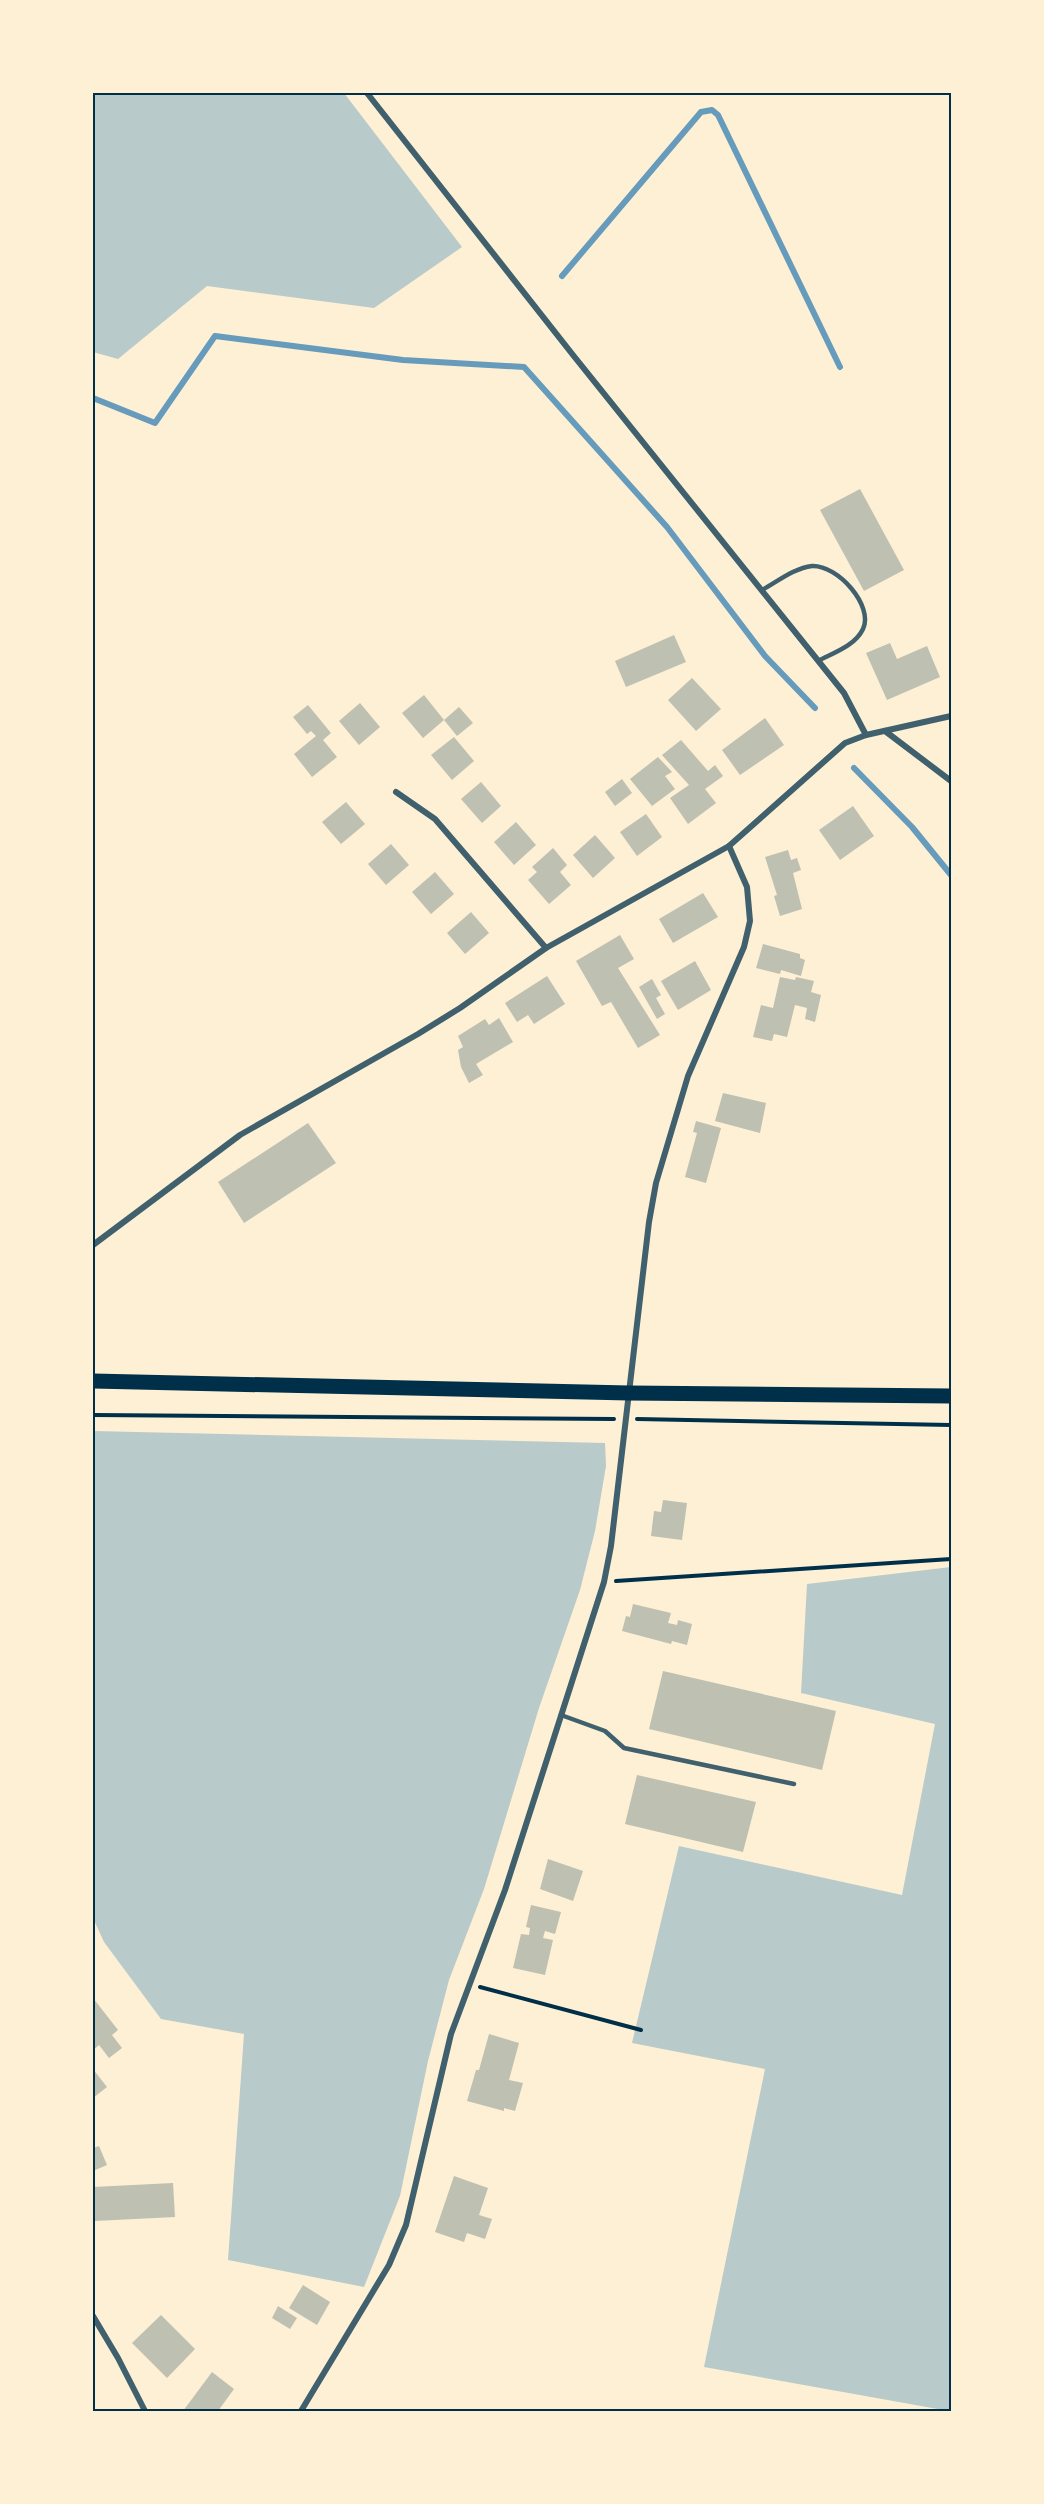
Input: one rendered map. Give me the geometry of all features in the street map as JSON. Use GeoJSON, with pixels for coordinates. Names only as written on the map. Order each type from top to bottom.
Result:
{"type":"FeatureCollection","features":[{"type":"Feature","properties":{"kind":"main road"},"geometry":{"type":"LineString","coordinates":[[93,1381],[629,1393],[951,1396]]}},
{"type":"Feature","properties":{"kind":"street"},"geometry":{"type":"LineString","coordinates":[[367,93],[844,693],[866,735]]}},
{"type":"Feature","properties":{"kind":"street"},"geometry":{"type":"LineString","coordinates":[[93,1245],[240,1135],[426,1029],[546,948],[729,846],[845,743],[866,735],[951,716]]}},
{"type":"Feature","properties":{"kind":"street"},"geometry":{"type":"LineString","coordinates":[[885,731],[951,781]]}},
{"type":"Feature","properties":{"kind":"street"},"geometry":{"type":"LineString","coordinates":[[396,792],[435,819],[546,948]]}},
{"type":"Feature","properties":{"kind":"street"},"geometry":{"type":"LineString","coordinates":[[302,2411],[389,2265],[406,2225],[452,2034],[502,1900],[604,1582],[611,1546],[645,1257],[657,1183],[688,1076],[744,947],[750,921],[747,887],[729,846]]}},
{"type":"Feature","properties":{"kind":"street"},"geometry":{"type":"LineString","coordinates":[[93,2316],[145,2411]]}},
{"type":"Feature","properties":{"kind":"lane"},"geometry":{"type":"LineString","coordinates":[[762,590],[798,570],[812,566],[831,569],[842,578],[857,597],[863,611],[864,627],[855,640],[818,661]]}},
{"type":"Feature","properties":{"kind":"lane"},"geometry":{"type":"LineString","coordinates":[[561,1715],[605,1731],[624,1748],[794,1784]]}},
{"type":"Feature","properties":{"kind":"path"},"geometry":{"type":"LineString","coordinates":[[93,1415],[626,1419],[951,1425]]}},
{"type":"Feature","properties":{"kind":"path"},"geometry":{"type":"LineString","coordinates":[[604,1582],[951,1559]]}},
{"type":"Feature","properties":{"kind":"path"},"geometry":{"type":"LineString","coordinates":[[469,1984],[642,2030]]}},
{"type":"Feature","properties":{"kind":"shaded area"},"geometry":{"type":"Polygon","coordinates":[[[93,93],[344,93],[462,247],[374,308],[207,286],[118,359],[93,352],[93,93]]]}},
{"type":"Feature","properties":{"kind":"shaded area"},"geometry":{"type":"Polygon","coordinates":[[[93,1431],[605,1443],[606,1466],[595,1531],[580,1590],[539,1708],[484,1889],[449,1980],[428,2061],[400,2196],[364,2287],[228,2260],[244,2034],[161,2019],[104,1942],[93,1918],[93,1431]]]}},
{"type":"Feature","properties":{"kind":"shaded area"},"geometry":{"type":"Polygon","coordinates":[[[951,1567],[951,2411],[949,2411],[704,2367],[765,2069],[632,2043],[679,1846],[902,1895],[935,1724],[801,1693],[807,1584],[951,1567]]]}},
{"type":"Feature","properties":{"kind":"building"},"geometry":{"type":"Polygon","coordinates":[[[860,489],[904,570],[864,591],[820,510],[860,489]]]}},
{"type":"Feature","properties":{"kind":"building"},"geometry":{"type":"Polygon","coordinates":[[[674,635],[686,662],[626,687],[615,661],[674,635]]]}},
{"type":"Feature","properties":{"kind":"building"},"geometry":{"type":"Polygon","coordinates":[[[890,643],[897,659],[927,646],[940,677],[887,700],[866,653],[890,643]]]}},
{"type":"Feature","properties":{"kind":"building"},"geometry":{"type":"Polygon","coordinates":[[[692,678],[721,709],[696,731],[668,700],[692,678]]]}},
{"type":"Feature","properties":{"kind":"building"},"geometry":{"type":"Polygon","coordinates":[[[424,695],[444,720],[423,738],[402,713],[424,695]]]}},
{"type":"Feature","properties":{"kind":"building"},"geometry":{"type":"Polygon","coordinates":[[[360,703],[380,727],[359,745],[339,721],[360,703]]]}},
{"type":"Feature","properties":{"kind":"building"},"geometry":{"type":"Polygon","coordinates":[[[308,705],[331,733],[323,740],[337,757],[312,777],[294,754],[316,736],[311,731],[307,734],[293,717],[308,705]]]}},
{"type":"Feature","properties":{"kind":"building"},"geometry":{"type":"Polygon","coordinates":[[[459,707],[473,723],[457,736],[444,720],[459,707]]]}},
{"type":"Feature","properties":{"kind":"building"},"geometry":{"type":"Polygon","coordinates":[[[765,718],[784,745],[740,775],[722,750],[765,718]]]}},
{"type":"Feature","properties":{"kind":"building"},"geometry":{"type":"Polygon","coordinates":[[[454,737],[474,761],[452,780],[431,755],[454,737]]]}},
{"type":"Feature","properties":{"kind":"building"},"geometry":{"type":"Polygon","coordinates":[[[681,740],[708,771],[715,765],[723,776],[705,789],[716,803],[688,824],[670,798],[689,785],[662,755],[681,740]]]}},
{"type":"Feature","properties":{"kind":"building"},"geometry":{"type":"Polygon","coordinates":[[[658,757],[672,772],[665,776],[675,789],[652,806],[630,779],[658,757]]]}},
{"type":"Feature","properties":{"kind":"building"},"geometry":{"type":"Polygon","coordinates":[[[622,779],[632,793],[615,806],[605,792],[622,779]]]}},
{"type":"Feature","properties":{"kind":"building"},"geometry":{"type":"Polygon","coordinates":[[[481,782],[501,806],[482,823],[461,799],[481,782]]]}},
{"type":"Feature","properties":{"kind":"building"},"geometry":{"type":"Polygon","coordinates":[[[346,802],[365,824],[341,844],[322,822],[346,802]]]}},
{"type":"Feature","properties":{"kind":"building"},"geometry":{"type":"Polygon","coordinates":[[[853,806],[874,836],[840,860],[819,830],[853,806]]]}},
{"type":"Feature","properties":{"kind":"building"},"geometry":{"type":"Polygon","coordinates":[[[646,814],[662,837],[637,856],[620,832],[646,814]]]}},
{"type":"Feature","properties":{"kind":"building"},"geometry":{"type":"Polygon","coordinates":[[[516,822],[536,845],[514,865],[494,842],[516,822]]]}},
{"type":"Feature","properties":{"kind":"building"},"geometry":{"type":"Polygon","coordinates":[[[595,835],[615,858],[593,878],[573,855],[595,835]]]}},
{"type":"Feature","properties":{"kind":"building"},"geometry":{"type":"Polygon","coordinates":[[[391,844],[409,865],[386,885],[368,864],[391,844]]]}},
{"type":"Feature","properties":{"kind":"building"},"geometry":{"type":"Polygon","coordinates":[[[553,848],[567,865],[560,872],[571,885],[549,904],[528,880],[537,872],[532,867],[553,848]]]}},
{"type":"Feature","properties":{"kind":"building"},"geometry":{"type":"Polygon","coordinates":[[[788,850],[791,860],[797,858],[801,870],[793,873],[802,909],[780,916],[774,896],[777,895],[765,857],[788,850]]]}},
{"type":"Feature","properties":{"kind":"building"},"geometry":{"type":"Polygon","coordinates":[[[435,872],[454,894],[431,914],[412,892],[435,872]]]}},
{"type":"Feature","properties":{"kind":"building"},"geometry":{"type":"Polygon","coordinates":[[[703,893],[718,917],[673,943],[659,919],[703,893]]]}},
{"type":"Feature","properties":{"kind":"building"},"geometry":{"type":"Polygon","coordinates":[[[471,912],[489,933],[465,954],[447,933],[471,912]]]}},
{"type":"Feature","properties":{"kind":"building"},"geometry":{"type":"Polygon","coordinates":[[[620,935],[634,959],[618,968],[660,1035],[638,1048],[611,1002],[602,1006],[576,961],[620,935]]]}},
{"type":"Feature","properties":{"kind":"building"},"geometry":{"type":"Polygon","coordinates":[[[763,944],[800,954],[800,958],[805,960],[801,976],[781,970],[780,974],[756,968],[763,944]]]}},
{"type":"Feature","properties":{"kind":"building"},"geometry":{"type":"Polygon","coordinates":[[[695,961],[711,990],[678,1010],[661,981],[695,961]]]}},
{"type":"Feature","properties":{"kind":"building"},"geometry":{"type":"Polygon","coordinates":[[[547,976],[565,1004],[534,1024],[528,1015],[517,1022],[505,1003],[547,976]]]}},
{"type":"Feature","properties":{"kind":"building"},"geometry":{"type":"Polygon","coordinates":[[[780,977],[795,980],[796,977],[814,981],[811,992],[821,995],[815,1022],[805,1019],[807,1008],[795,1005],[787,1037],[774,1034],[772,1041],[753,1037],[761,1005],[773,1008],[780,977]]]}},
{"type":"Feature","properties":{"kind":"building"},"geometry":{"type":"Polygon","coordinates":[[[652,979],[661,995],[656,998],[665,1014],[657,1019],[639,987],[652,979]]]}},
{"type":"Feature","properties":{"kind":"building"},"geometry":{"type":"Polygon","coordinates":[[[499,1018],[513,1042],[476,1064],[483,1075],[469,1083],[461,1067],[458,1050],[463,1047],[458,1036],[485,1019],[489,1025],[499,1018]]]}},
{"type":"Feature","properties":{"kind":"building"},"geometry":{"type":"Polygon","coordinates":[[[723,1093],[766,1103],[760,1133],[715,1121],[723,1093]]]}},
{"type":"Feature","properties":{"kind":"building"},"geometry":{"type":"Polygon","coordinates":[[[696,1121],[721,1128],[706,1183],[685,1177],[697,1133],[693,1132],[696,1121]]]}},
{"type":"Feature","properties":{"kind":"building"},"geometry":{"type":"Polygon","coordinates":[[[308,1123],[336,1163],[244,1223],[218,1182],[308,1123]]]}},
{"type":"Feature","properties":{"kind":"building"},"geometry":{"type":"Polygon","coordinates":[[[663,1500],[687,1503],[682,1540],[651,1536],[654,1511],[661,1512],[663,1500]]]}},
{"type":"Feature","properties":{"kind":"building"},"geometry":{"type":"Polygon","coordinates":[[[633,1604],[671,1613],[668,1623],[677,1625],[678,1620],[692,1624],[687,1645],[672,1641],[671,1644],[622,1631],[626,1616],[630,1617],[633,1604]]]}},
{"type":"Feature","properties":{"kind":"building"},"geometry":{"type":"Polygon","coordinates":[[[663,1671],[836,1711],[822,1770],[649,1729],[663,1671]]]}},
{"type":"Feature","properties":{"kind":"building"},"geometry":{"type":"Polygon","coordinates":[[[637,1775],[756,1802],[743,1852],[625,1824],[637,1775]]]}},
{"type":"Feature","properties":{"kind":"building"},"geometry":{"type":"Polygon","coordinates":[[[548,1859],[583,1871],[573,1901],[540,1889],[548,1859]]]}},
{"type":"Feature","properties":{"kind":"building"},"geometry":{"type":"Polygon","coordinates":[[[531,1905],[561,1912],[555,1934],[545,1931],[543,1938],[553,1940],[545,1975],[513,1968],[521,1934],[529,1935],[530,1928],[526,1927],[531,1905]]]}},
{"type":"Feature","properties":{"kind":"building"},"geometry":{"type":"Polygon","coordinates":[[[93,1998],[118,2030],[112,2035],[122,2048],[109,2058],[99,2045],[93,2050],[93,1998]]]}},
{"type":"Feature","properties":{"kind":"building"},"geometry":{"type":"Polygon","coordinates":[[[489,2034],[519,2043],[509,2080],[523,2083],[515,2111],[504,2108],[504,2111],[467,2101],[489,2034]]]}},
{"type":"Feature","properties":{"kind":"building"},"geometry":{"type":"Polygon","coordinates":[[[93,2069],[107,2087],[93,2098],[93,2069]]]}},
{"type":"Feature","properties":{"kind":"building"},"geometry":{"type":"Polygon","coordinates":[[[99,2146],[107,2165],[93,2171],[93,2148],[99,2146]]]}},
{"type":"Feature","properties":{"kind":"building"},"geometry":{"type":"Polygon","coordinates":[[[454,2176],[488,2188],[479,2215],[492,2219],[485,2239],[467,2233],[464,2242],[435,2232],[454,2176]]]}},
{"type":"Feature","properties":{"kind":"building"},"geometry":{"type":"Polygon","coordinates":[[[173,2183],[175,2217],[95,2221],[93,2187],[173,2183]]]}},
{"type":"Feature","properties":{"kind":"building"},"geometry":{"type":"Polygon","coordinates":[[[303,2285],[330,2302],[317,2325],[289,2308],[303,2285]]]}},
{"type":"Feature","properties":{"kind":"building"},"geometry":{"type":"Polygon","coordinates":[[[278,2306],[297,2318],[290,2329],[272,2318],[278,2306]]]}},
{"type":"Feature","properties":{"kind":"building"},"geometry":{"type":"Polygon","coordinates":[[[161,2315],[195,2349],[167,2378],[132,2343],[161,2315]]]}},
{"type":"Feature","properties":{"kind":"building"},"geometry":{"type":"Polygon","coordinates":[[[212,2372],[234,2389],[218,2411],[183,2411],[212,2372]]]}},
{"type":"Feature","properties":{"kind":"waterway"},"geometry":{"type":"LineString","coordinates":[[562,276],[701,112],[712,110],[718,115],[840,367]]}},
{"type":"Feature","properties":{"kind":"waterway"},"geometry":{"type":"LineString","coordinates":[[93,398],[155,423],[215,336],[403,360],[524,367],[667,527],[765,656],[815,708]]}},
{"type":"Feature","properties":{"kind":"waterway"},"geometry":{"type":"LineString","coordinates":[[854,768],[912,827],[951,875]]}}]}
